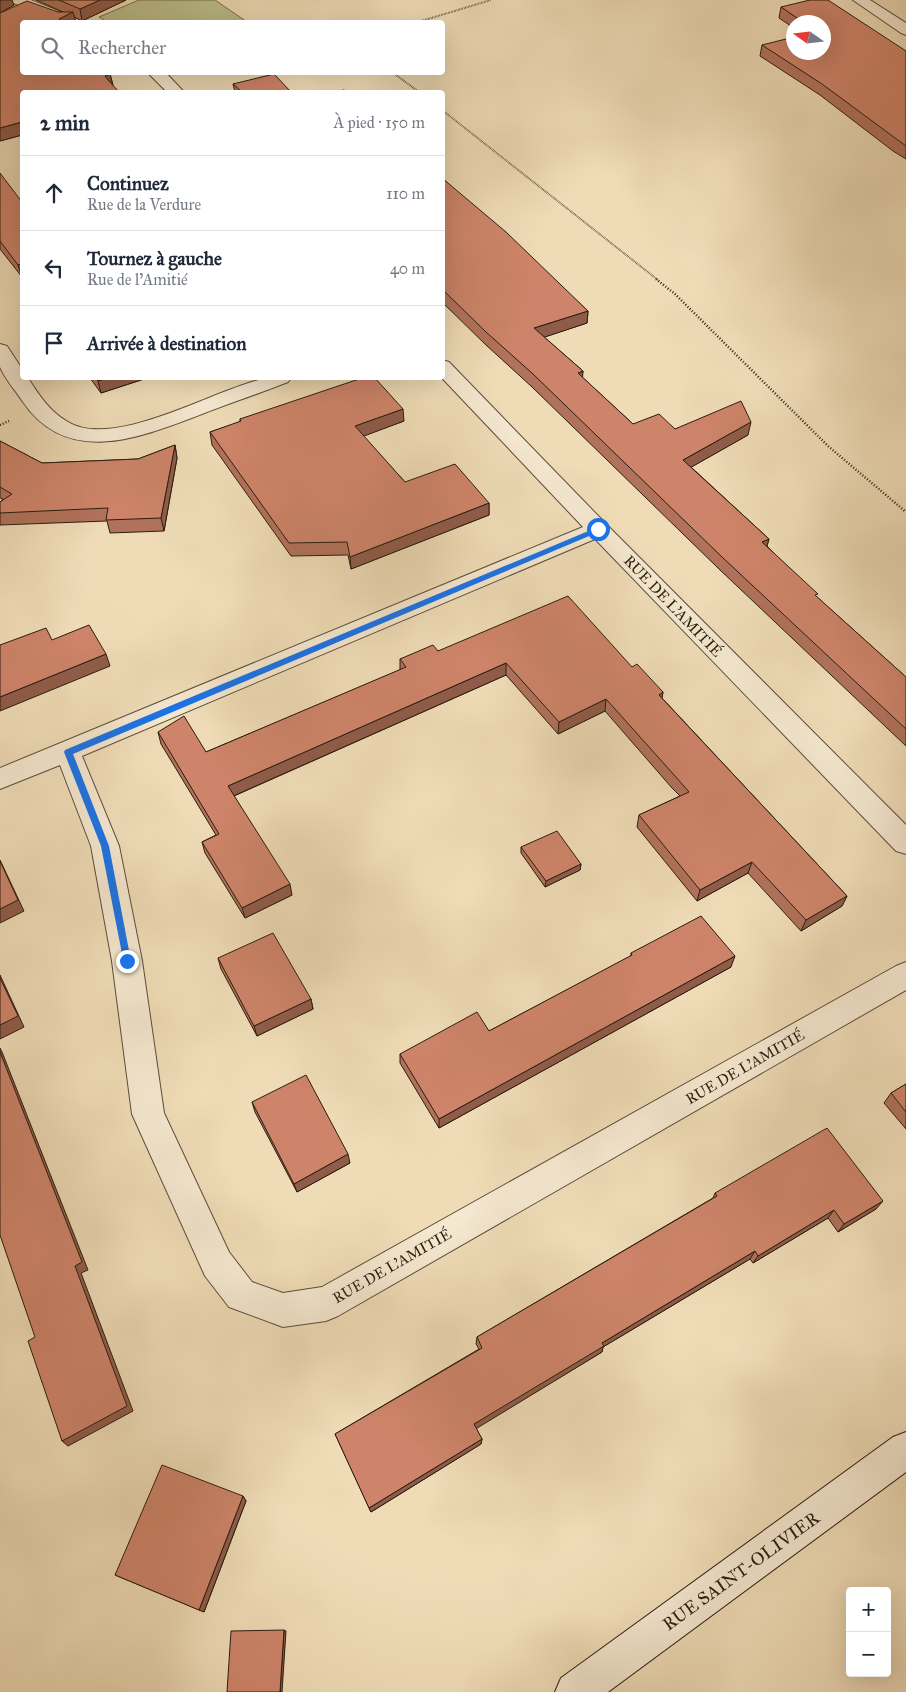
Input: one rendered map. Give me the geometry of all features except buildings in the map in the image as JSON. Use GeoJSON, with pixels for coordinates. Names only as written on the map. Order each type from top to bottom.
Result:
{"type":"FeatureCollection","features":[{"type":"Feature","properties":{"kind":"street"},"geometry":{"type":"LineString","coordinates":[[860,0],[906,30]]}},
{"type":"Feature","properties":{"kind":"street"},"geometry":{"type":"LineString","coordinates":[[20,6],[66,20]]}},
{"type":"Feature","properties":{"kind":"street"},"geometry":{"type":"LineString","coordinates":[[158,75],[174,90]]}},
{"type":"Feature","properties":{"kind":"street"},"geometry":{"type":"LineString","coordinates":[[0,350],[20,379]]}},
{"type":"Feature","properties":{"kind":"street","name":"RUE DE L'AMITIÉ"},"geometry":{"type":"LineString","coordinates":[[445,369],[598,529],[906,843]]}},
{"type":"Feature","properties":{"kind":"street"},"geometry":{"type":"LineString","coordinates":[[20,380],[45,416],[66,429],[86,435],[110,435],[138,430],[276,380]]}},
{"type":"Feature","properties":{"kind":"street"},"geometry":{"type":"LineString","coordinates":[[0,779],[598,529]]}},
{"type":"Feature","properties":{"kind":"street","name":"RUE DE L'AMITIÉ"},"geometry":{"type":"LineString","coordinates":[[68,752],[105,846],[127,961],[148,1114],[217,1264],[241,1294],[283,1310],[326,1304],[906,975]]}},
{"type":"Feature","properties":{"kind":"street","name":"RUE SAINT-OLIVIER"},"geometry":{"type":"LineString","coordinates":[[575,1692],[906,1450]]}},
{"type":"Feature","properties":{"kind":"path"},"geometry":{"type":"LineString","coordinates":[[425,20],[491,0]]}},
{"type":"Feature","properties":{"kind":"path"},"geometry":{"type":"LineString","coordinates":[[396,75],[416,90]]}},
{"type":"Feature","properties":{"kind":"path"},"geometry":{"type":"LineString","coordinates":[[445,112],[675,294],[828,446],[906,512]]}},
{"type":"Feature","properties":{"kind":"green space"},"geometry":{"type":"Polygon","coordinates":[[[139,0],[215,0],[244,20],[104,20],[99,17],[139,0]]]}},
{"type":"Feature","properties":{"kind":"route"},"geometry":{"type":"LineString","coordinates":[[127,961],[105,846],[68,752],[598,529]]}}]}
